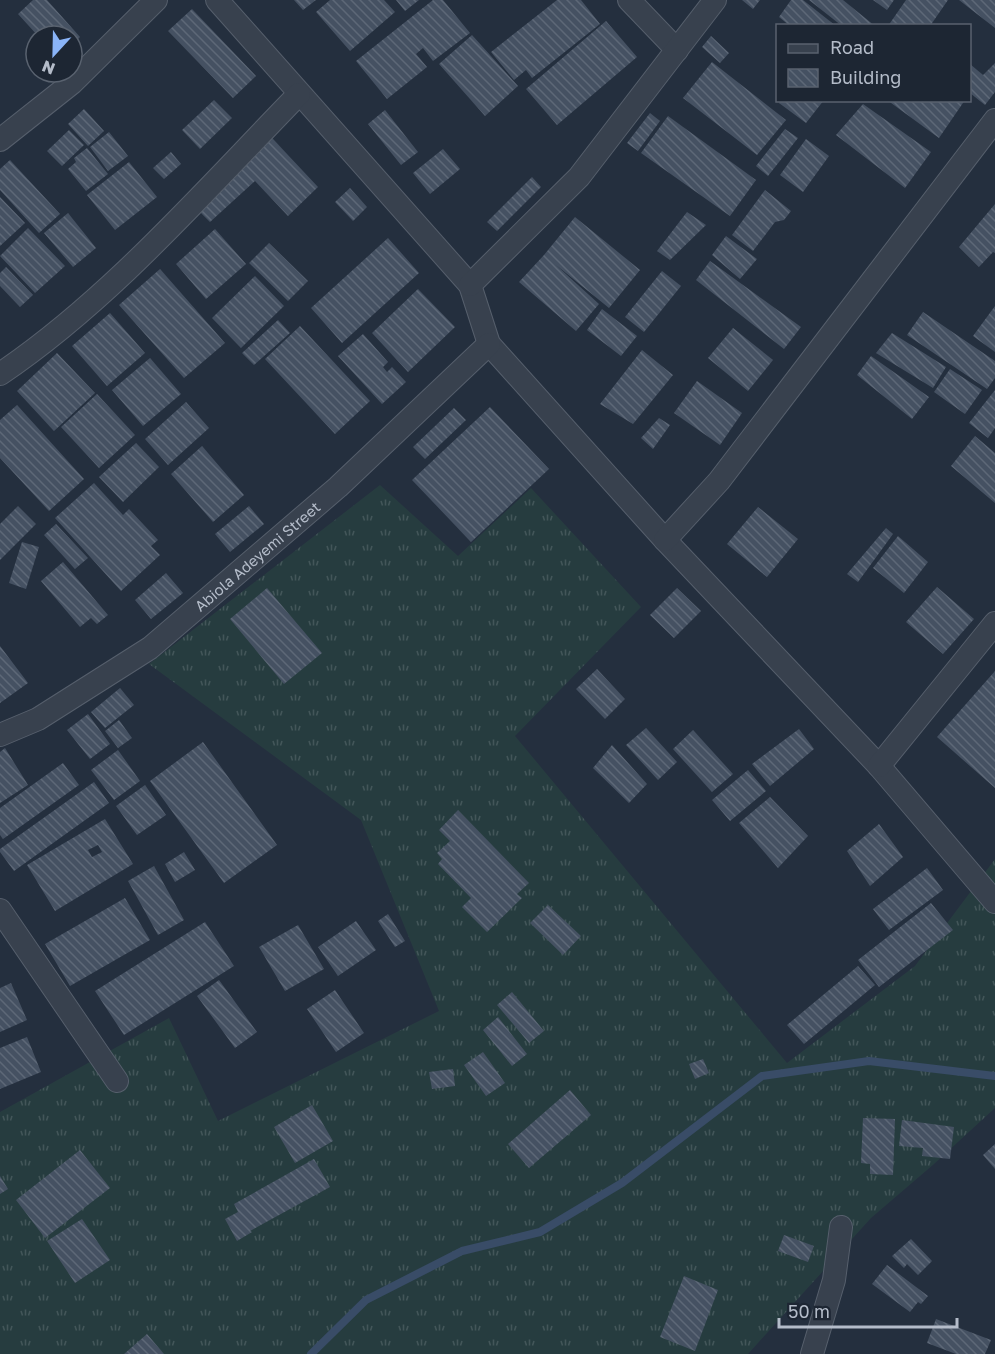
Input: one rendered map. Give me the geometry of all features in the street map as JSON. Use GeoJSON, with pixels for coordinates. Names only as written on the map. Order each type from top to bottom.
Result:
{"type":"FeatureCollection","features":[{"type":"Feature","properties":{"kind":"street"},"geometry":{"type":"LineString","coordinates":[[0,140],[72,83],[156,0]]}},
{"type":"Feature","properties":{"kind":"street"},"geometry":{"type":"LineString","coordinates":[[217,0],[298,94],[470,285],[489,344],[665,540],[879,766],[995,902]]}},
{"type":"Feature","properties":{"kind":"street"},"geometry":{"type":"LineString","coordinates":[[628,0],[677,50]]}},
{"type":"Feature","properties":{"kind":"street"},"geometry":{"type":"LineString","coordinates":[[470,285],[579,177],[715,0]]}},
{"type":"Feature","properties":{"kind":"street"},"geometry":{"type":"LineString","coordinates":[[0,374],[36,350],[128,269],[298,94]]}},
{"type":"Feature","properties":{"kind":"street"},"geometry":{"type":"LineString","coordinates":[[665,540],[719,481],[995,120]]}},
{"type":"Feature","properties":{"kind":"street","name":"Abiola Adeyemi Street"},"geometry":{"type":"LineString","coordinates":[[0,735],[38,719],[150,648],[338,488],[489,344]]}},
{"type":"Feature","properties":{"kind":"street"},"geometry":{"type":"LineString","coordinates":[[879,766],[995,623]]}},
{"type":"Feature","properties":{"kind":"street"},"geometry":{"type":"LineString","coordinates":[[0,910],[117,1081]]}},
{"type":"Feature","properties":{"kind":"street"},"geometry":{"type":"LineString","coordinates":[[813,1354],[834,1280],[841,1227]]}},
{"type":"Feature","properties":{"kind":"green space"},"geometry":{"type":"Polygon","coordinates":[[[380,485],[458,556],[531,488],[641,607],[515,736],[787,1063],[915,966],[995,859],[995,1108],[871,1218],[748,1354],[0,1354],[0,1112],[169,1018],[218,1121],[439,1011],[361,820],[149,664],[380,485]]]}},
{"type":"Feature","properties":{"kind":"building"},"geometry":{"type":"Polygon","coordinates":[[[33,0],[47,0],[68,24],[27,24],[18,14],[33,0]]]}},
{"type":"Feature","properties":{"kind":"building"},"geometry":{"type":"Polygon","coordinates":[[[294,0],[316,0],[303,10],[294,0]]]}},
{"type":"Feature","properties":{"kind":"building"},"geometry":{"type":"Polygon","coordinates":[[[330,0],[384,0],[395,12],[350,51],[316,12],[330,0]]]}},
{"type":"Feature","properties":{"kind":"building"},"geometry":{"type":"Polygon","coordinates":[[[396,0],[419,0],[405,11],[396,0]]]}},
{"type":"Feature","properties":{"kind":"building"},"geometry":{"type":"Polygon","coordinates":[[[433,0],[443,0],[470,33],[433,61],[423,48],[416,54],[427,67],[387,99],[356,61],[433,0]]]}},
{"type":"Feature","properties":{"kind":"building"},"geometry":{"type":"Polygon","coordinates":[[[557,0],[581,0],[600,24],[532,78],[526,70],[514,80],[491,52],[557,0]]]}},
{"type":"Feature","properties":{"kind":"building"},"geometry":{"type":"Polygon","coordinates":[[[742,0],[760,0],[753,9],[742,0]]]}},
{"type":"Feature","properties":{"kind":"building"},"geometry":{"type":"Polygon","coordinates":[[[791,0],[803,0],[833,24],[788,24],[779,17],[791,0]]]}},
{"type":"Feature","properties":{"kind":"building"},"geometry":{"type":"Polygon","coordinates":[[[809,0],[843,0],[873,24],[839,24],[809,0]]]}},
{"type":"Feature","properties":{"kind":"building"},"geometry":{"type":"Polygon","coordinates":[[[873,0],[894,0],[887,10],[873,0]]]}},
{"type":"Feature","properties":{"kind":"building"},"geometry":{"type":"Polygon","coordinates":[[[906,0],[948,0],[931,24],[889,24],[906,0]]]}},
{"type":"Feature","properties":{"kind":"building"},"geometry":{"type":"Polygon","coordinates":[[[959,0],[995,0],[995,28],[959,0]]]}},
{"type":"Feature","properties":{"kind":"building"},"geometry":{"type":"Polygon","coordinates":[[[192,9],[256,76],[233,98],[168,31],[192,9]]]}},
{"type":"Feature","properties":{"kind":"building"},"geometry":{"type":"Polygon","coordinates":[[[606,21],[637,57],[557,125],[526,89],[606,21]]]}},
{"type":"Feature","properties":{"kind":"building"},"geometry":{"type":"Polygon","coordinates":[[[472,35],[518,86],[485,116],[439,64],[472,35]]]}},
{"type":"Feature","properties":{"kind":"building"},"geometry":{"type":"Polygon","coordinates":[[[711,36],[729,53],[720,63],[702,47],[711,36]]]}},
{"type":"Feature","properties":{"kind":"building"},"geometry":{"type":"Polygon","coordinates":[[[712,62],[786,120],[757,155],[683,98],[712,62]]]}},
{"type":"Feature","properties":{"kind":"building"},"geometry":{"type":"Polygon","coordinates":[[[995,63],[995,92],[985,105],[971,94],[971,65],[983,75],[995,63]]]}},
{"type":"Feature","properties":{"kind":"building"},"geometry":{"type":"Polygon","coordinates":[[[214,100],[232,118],[200,149],[182,130],[214,100]]]}},
{"type":"Feature","properties":{"kind":"building"},"geometry":{"type":"Polygon","coordinates":[[[780,102],[822,102],[806,123],[780,102]]]}},
{"type":"Feature","properties":{"kind":"building"},"geometry":{"type":"Polygon","coordinates":[[[890,102],[964,102],[939,138],[890,102]]]}},
{"type":"Feature","properties":{"kind":"building"},"geometry":{"type":"Polygon","coordinates":[[[863,104],[931,152],[905,188],[836,135],[863,104]]]}},
{"type":"Feature","properties":{"kind":"building"},"geometry":{"type":"Polygon","coordinates":[[[84,109],[104,131],[88,146],[68,124],[84,109]]]}},
{"type":"Feature","properties":{"kind":"building"},"geometry":{"type":"Polygon","coordinates":[[[385,110],[418,152],[401,165],[368,124],[385,110]]]}},
{"type":"Feature","properties":{"kind":"building"},"geometry":{"type":"Polygon","coordinates":[[[650,113],[660,121],[638,151],[627,143],[650,113]]]}},
{"type":"Feature","properties":{"kind":"building"},"geometry":{"type":"Polygon","coordinates":[[[668,116],[756,180],[730,216],[641,153],[668,116]]]}},
{"type":"Feature","properties":{"kind":"building"},"geometry":{"type":"Polygon","coordinates":[[[785,129],[798,138],[768,176],[756,166],[785,129]]]}},
{"type":"Feature","properties":{"kind":"building"},"geometry":{"type":"Polygon","coordinates":[[[69,130],[84,145],[62,166],[47,151],[69,130]]]}},
{"type":"Feature","properties":{"kind":"building"},"geometry":{"type":"Polygon","coordinates":[[[109,132],[128,156],[108,171],[90,147],[109,132]]]}},
{"type":"Feature","properties":{"kind":"building"},"geometry":{"type":"Polygon","coordinates":[[[272,138],[318,187],[288,216],[255,181],[210,222],[196,208],[272,138]]]}},
{"type":"Feature","properties":{"kind":"building"},"geometry":{"type":"Polygon","coordinates":[[[806,139],[829,156],[803,192],[780,175],[806,139]]]}},
{"type":"Feature","properties":{"kind":"building"},"geometry":{"type":"Polygon","coordinates":[[[87,148],[108,174],[86,191],[68,169],[76,162],[74,158],[87,148]]]}},
{"type":"Feature","properties":{"kind":"building"},"geometry":{"type":"Polygon","coordinates":[[[443,149],[460,169],[430,194],[413,173],[443,149]]]}},
{"type":"Feature","properties":{"kind":"building"},"geometry":{"type":"Polygon","coordinates":[[[171,152],[181,164],[164,179],[153,168],[171,152]]]}},
{"type":"Feature","properties":{"kind":"building"},"geometry":{"type":"Polygon","coordinates":[[[10,160],[60,214],[39,233],[0,190],[0,169],[10,160]]]}},
{"type":"Feature","properties":{"kind":"building"},"geometry":{"type":"Polygon","coordinates":[[[129,162],[157,197],[115,230],[87,195],[129,162]]]}},
{"type":"Feature","properties":{"kind":"building"},"geometry":{"type":"Polygon","coordinates":[[[532,177],[541,187],[497,231],[487,222],[532,177]]]}},
{"type":"Feature","properties":{"kind":"building"},"geometry":{"type":"Polygon","coordinates":[[[350,188],[367,207],[353,221],[335,202],[350,188]]]}},
{"type":"Feature","properties":{"kind":"building"},"geometry":{"type":"Polygon","coordinates":[[[765,190],[791,211],[784,220],[775,222],[753,251],[732,235],[765,190]]]}},
{"type":"Feature","properties":{"kind":"building"},"geometry":{"type":"Polygon","coordinates":[[[0,197],[25,223],[0,246],[0,197]]]}},
{"type":"Feature","properties":{"kind":"building"},"geometry":{"type":"Polygon","coordinates":[[[995,204],[995,253],[993,252],[979,267],[959,247],[995,204]]]}},
{"type":"Feature","properties":{"kind":"building"},"geometry":{"type":"Polygon","coordinates":[[[687,212],[706,225],[670,260],[657,251],[687,212]]]}},
{"type":"Feature","properties":{"kind":"building"},"geometry":{"type":"Polygon","coordinates":[[[68,213],[96,248],[73,267],[44,233],[68,213]]]}},
{"type":"Feature","properties":{"kind":"building"},"geometry":{"type":"Polygon","coordinates":[[[575,217],[640,270],[609,308],[556,265],[599,304],[576,331],[519,282],[575,217]]]}},
{"type":"Feature","properties":{"kind":"building"},"geometry":{"type":"Polygon","coordinates":[[[28,228],[65,266],[35,293],[0,256],[28,228]]]}},
{"type":"Feature","properties":{"kind":"building"},"geometry":{"type":"Polygon","coordinates":[[[215,229],[246,264],[206,299],[176,264],[215,229]]]}},
{"type":"Feature","properties":{"kind":"building"},"geometry":{"type":"Polygon","coordinates":[[[726,236],[757,259],[740,279],[712,255],[726,236]]]}},
{"type":"Feature","properties":{"kind":"building"},"geometry":{"type":"Polygon","coordinates":[[[388,238],[419,273],[342,343],[311,308],[388,238]]]}},
{"type":"Feature","properties":{"kind":"building"},"geometry":{"type":"Polygon","coordinates":[[[269,243],[308,281],[288,301],[249,263],[269,243]]]}},
{"type":"Feature","properties":{"kind":"building"},"geometry":{"type":"Polygon","coordinates":[[[710,261],[801,327],[784,349],[696,280],[710,261]]]}},
{"type":"Feature","properties":{"kind":"building"},"geometry":{"type":"Polygon","coordinates":[[[6,267],[33,295],[20,307],[0,286],[0,273],[6,267]]]}},
{"type":"Feature","properties":{"kind":"building"},"geometry":{"type":"Polygon","coordinates":[[[160,269],[225,343],[184,378],[119,305],[160,269]]]}},
{"type":"Feature","properties":{"kind":"building"},"geometry":{"type":"Polygon","coordinates":[[[662,271],[681,286],[644,332],[625,317],[662,271]]]}},
{"type":"Feature","properties":{"kind":"building"},"geometry":{"type":"Polygon","coordinates":[[[255,276],[284,306],[241,348],[212,318],[255,276]]]}},
{"type":"Feature","properties":{"kind":"building"},"geometry":{"type":"Polygon","coordinates":[[[418,289],[455,327],[408,372],[372,333],[418,289]]]}},
{"type":"Feature","properties":{"kind":"building"},"geometry":{"type":"Polygon","coordinates":[[[995,306],[995,352],[973,336],[995,306]]]}},
{"type":"Feature","properties":{"kind":"building"},"geometry":{"type":"Polygon","coordinates":[[[602,309],[637,336],[621,356],[587,330],[602,309]]]}},
{"type":"Feature","properties":{"kind":"building"},"geometry":{"type":"Polygon","coordinates":[[[923,312],[995,361],[995,378],[987,389],[907,335],[923,312]]]}},
{"type":"Feature","properties":{"kind":"building"},"geometry":{"type":"Polygon","coordinates":[[[110,313],[145,353],[107,386],[72,346],[110,313]]]}},
{"type":"Feature","properties":{"kind":"building"},"geometry":{"type":"Polygon","coordinates":[[[278,320],[290,333],[254,365],[242,353],[278,320]]]}},
{"type":"Feature","properties":{"kind":"building"},"geometry":{"type":"Polygon","coordinates":[[[300,326],[370,401],[335,434],[265,359],[300,326]]]}},
{"type":"Feature","properties":{"kind":"building"},"geometry":{"type":"Polygon","coordinates":[[[733,328],[773,360],[748,391],[708,358],[733,328]]]}},
{"type":"Feature","properties":{"kind":"building"},"geometry":{"type":"Polygon","coordinates":[[[892,333],[946,367],[933,388],[876,353],[892,333]]]}},
{"type":"Feature","properties":{"kind":"building"},"geometry":{"type":"Polygon","coordinates":[[[363,334],[388,362],[383,367],[387,372],[392,367],[406,382],[382,404],[338,356],[363,334]]]}},
{"type":"Feature","properties":{"kind":"building"},"geometry":{"type":"Polygon","coordinates":[[[642,350],[673,375],[633,424],[600,404],[642,350]]]}},
{"type":"Feature","properties":{"kind":"building"},"geometry":{"type":"Polygon","coordinates":[[[57,353],[95,393],[54,431],[17,391],[57,353]]]}},
{"type":"Feature","properties":{"kind":"building"},"geometry":{"type":"Polygon","coordinates":[[[871,356],[929,397],[912,419],[857,375],[871,356]]]}},
{"type":"Feature","properties":{"kind":"building"},"geometry":{"type":"Polygon","coordinates":[[[150,358],[181,394],[143,426],[112,390],[150,358]]]}},
{"type":"Feature","properties":{"kind":"building"},"geometry":{"type":"Polygon","coordinates":[[[950,369],[982,390],[965,414],[934,392],[950,369]]]}},
{"type":"Feature","properties":{"kind":"building"},"geometry":{"type":"Polygon","coordinates":[[[697,381],[742,413],[720,445],[674,413],[697,381]]]}},
{"type":"Feature","properties":{"kind":"building"},"geometry":{"type":"Polygon","coordinates":[[[995,390],[995,428],[988,438],[969,423],[995,390]]]}},
{"type":"Feature","properties":{"kind":"building"},"geometry":{"type":"Polygon","coordinates":[[[97,394],[135,435],[99,468],[61,427],[97,394]]]}},
{"type":"Feature","properties":{"kind":"building"},"geometry":{"type":"Polygon","coordinates":[[[186,402],[209,428],[168,465],[145,439],[186,402]]]}},
{"type":"Feature","properties":{"kind":"building"},"geometry":{"type":"Polygon","coordinates":[[[17,405],[84,479],[49,511],[0,458],[0,420],[17,405]]]}},
{"type":"Feature","properties":{"kind":"building"},"geometry":{"type":"Polygon","coordinates":[[[490,407],[549,469],[471,542],[412,480],[490,407]]]}},
{"type":"Feature","properties":{"kind":"building"},"geometry":{"type":"Polygon","coordinates":[[[454,408],[466,420],[425,459],[413,447],[454,408]]]}},
{"type":"Feature","properties":{"kind":"building"},"geometry":{"type":"Polygon","coordinates":[[[659,418],[670,425],[653,449],[641,438],[659,418]]]}},
{"type":"Feature","properties":{"kind":"building"},"geometry":{"type":"Polygon","coordinates":[[[975,436],[995,453],[995,503],[951,466],[975,436]]]}},
{"type":"Feature","properties":{"kind":"building"},"geometry":{"type":"Polygon","coordinates":[[[136,443],[159,467],[123,502],[99,477],[136,443]]]}},
{"type":"Feature","properties":{"kind":"building"},"geometry":{"type":"Polygon","coordinates":[[[202,446],[244,495],[213,522],[171,474],[202,446]]]}},
{"type":"Feature","properties":{"kind":"building"},"geometry":{"type":"Polygon","coordinates":[[[94,483],[123,515],[129,509],[158,540],[151,546],[160,555],[121,591],[55,518],[94,483]]]}},
{"type":"Feature","properties":{"kind":"building"},"geometry":{"type":"Polygon","coordinates":[[[18,506],[36,524],[0,560],[0,524],[18,506]]]}},
{"type":"Feature","properties":{"kind":"building"},"geometry":{"type":"Polygon","coordinates":[[[249,506],[264,524],[230,552],[215,534],[249,506]]]}},
{"type":"Feature","properties":{"kind":"building"},"geometry":{"type":"Polygon","coordinates":[[[758,507],[798,539],[767,577],[727,544],[758,507]]]}},
{"type":"Feature","properties":{"kind":"building"},"geometry":{"type":"Polygon","coordinates":[[[56,524],[88,558],[75,569],[44,535],[56,524]]]}},
{"type":"Feature","properties":{"kind":"building"},"geometry":{"type":"Polygon","coordinates":[[[886,528],[893,534],[858,582],[847,574],[886,528]]]}},
{"type":"Feature","properties":{"kind":"building"},"geometry":{"type":"Polygon","coordinates":[[[898,536],[928,562],[904,593],[873,568],[898,536]]]}},
{"type":"Feature","properties":{"kind":"building"},"geometry":{"type":"Polygon","coordinates":[[[22,542],[39,547],[26,589],[9,583],[22,542]]]}},
{"type":"Feature","properties":{"kind":"building"},"geometry":{"type":"Polygon","coordinates":[[[63,562],[108,615],[97,624],[91,618],[80,627],[41,581],[63,562]]]}},
{"type":"Feature","properties":{"kind":"building"},"geometry":{"type":"Polygon","coordinates":[[[166,573],[183,593],[151,619],[135,600],[166,573]]]}},
{"type":"Feature","properties":{"kind":"building"},"geometry":{"type":"Polygon","coordinates":[[[937,587],[974,619],[943,654],[906,622],[937,587]]]}},
{"type":"Feature","properties":{"kind":"building"},"geometry":{"type":"Polygon","coordinates":[[[267,588],[322,653],[284,684],[230,619],[267,588]]]}},
{"type":"Feature","properties":{"kind":"building"},"geometry":{"type":"Polygon","coordinates":[[[677,588],[701,611],[674,638],[650,615],[677,588]]]}},
{"type":"Feature","properties":{"kind":"building"},"geometry":{"type":"Polygon","coordinates":[[[0,646],[28,683],[0,703],[0,646]]]}},
{"type":"Feature","properties":{"kind":"building"},"geometry":{"type":"Polygon","coordinates":[[[597,669],[625,699],[605,719],[576,689],[597,669]]]}},
{"type":"Feature","properties":{"kind":"building"},"geometry":{"type":"Polygon","coordinates":[[[995,671],[995,788],[937,737],[995,671]]]}},
{"type":"Feature","properties":{"kind":"building"},"geometry":{"type":"Polygon","coordinates":[[[120,688],[134,705],[105,728],[91,712],[120,688]]]}},
{"type":"Feature","properties":{"kind":"building"},"geometry":{"type":"Polygon","coordinates":[[[88,714],[110,744],[90,759],[67,730],[88,714]]]}},
{"type":"Feature","properties":{"kind":"building"},"geometry":{"type":"Polygon","coordinates":[[[119,720],[132,738],[118,748],[105,731],[119,720]]]}},
{"type":"Feature","properties":{"kind":"building"},"geometry":{"type":"Polygon","coordinates":[[[646,728],[677,762],[658,780],[626,745],[646,728]]]}},
{"type":"Feature","properties":{"kind":"building"},"geometry":{"type":"Polygon","coordinates":[[[799,729],[814,749],[770,786],[752,764],[799,729]]]}},
{"type":"Feature","properties":{"kind":"building"},"geometry":{"type":"Polygon","coordinates":[[[693,730],[733,774],[712,792],[673,749],[693,730]]]}},
{"type":"Feature","properties":{"kind":"building"},"geometry":{"type":"Polygon","coordinates":[[[203,742],[277,845],[224,883],[150,781],[203,742]]]}},
{"type":"Feature","properties":{"kind":"building"},"geometry":{"type":"Polygon","coordinates":[[[612,745],[647,784],[629,803],[593,768],[612,745]]]}},
{"type":"Feature","properties":{"kind":"building"},"geometry":{"type":"Polygon","coordinates":[[[5,748],[28,785],[0,803],[0,752],[5,748]]]}},
{"type":"Feature","properties":{"kind":"building"},"geometry":{"type":"Polygon","coordinates":[[[118,750],[140,781],[114,800],[91,770],[118,750]]]}},
{"type":"Feature","properties":{"kind":"building"},"geometry":{"type":"Polygon","coordinates":[[[63,763],[79,785],[3,839],[0,835],[0,808],[63,763]]]}},
{"type":"Feature","properties":{"kind":"building"},"geometry":{"type":"Polygon","coordinates":[[[748,770],[766,791],[730,821],[712,800],[748,770]]]}},
{"type":"Feature","properties":{"kind":"building"},"geometry":{"type":"Polygon","coordinates":[[[94,782],[109,803],[14,871],[0,849],[94,782]]]}},
{"type":"Feature","properties":{"kind":"building"},"geometry":{"type":"Polygon","coordinates":[[[145,785],[166,815],[137,835],[116,806],[145,785]]]}},
{"type":"Feature","properties":{"kind":"building"},"geometry":{"type":"Polygon","coordinates":[[[770,797],[808,836],[778,868],[739,823],[770,797]]]}},
{"type":"Feature","properties":{"kind":"building"},"geometry":{"type":"Polygon","coordinates":[[[458,810],[529,883],[517,894],[522,898],[487,932],[462,907],[471,898],[438,864],[442,859],[437,853],[450,841],[439,830],[458,810]]]}},
{"type":"Feature","properties":{"kind":"building"},"geometry":{"type":"Polygon","coordinates":[[[105,819],[133,864],[55,911],[27,865],[105,819]],[[98,845],[88,850],[92,857],[102,852],[98,845]]]}},
{"type":"Feature","properties":{"kind":"building"},"geometry":{"type":"Polygon","coordinates":[[[879,824],[903,857],[870,886],[847,851],[879,824]]]}},
{"type":"Feature","properties":{"kind":"building"},"geometry":{"type":"Polygon","coordinates":[[[184,852],[195,870],[175,882],[165,864],[184,852]]]}},
{"type":"Feature","properties":{"kind":"building"},"geometry":{"type":"Polygon","coordinates":[[[154,866],[184,920],[158,935],[128,881],[154,866]]]}},
{"type":"Feature","properties":{"kind":"building"},"geometry":{"type":"Polygon","coordinates":[[[927,868],[943,890],[889,930],[873,909],[927,868]]]}},
{"type":"Feature","properties":{"kind":"building"},"geometry":{"type":"Polygon","coordinates":[[[125,898],[150,940],[70,986],[45,944],[125,898]]]}},
{"type":"Feature","properties":{"kind":"building"},"geometry":{"type":"Polygon","coordinates":[[[931,903],[953,930],[879,987],[858,960],[931,903]]]}},
{"type":"Feature","properties":{"kind":"building"},"geometry":{"type":"Polygon","coordinates":[[[548,905],[581,936],[563,955],[530,923],[548,905]]]}},
{"type":"Feature","properties":{"kind":"building"},"geometry":{"type":"Polygon","coordinates":[[[388,914],[405,941],[395,947],[378,921],[388,914]]]}},
{"type":"Feature","properties":{"kind":"building"},"geometry":{"type":"Polygon","coordinates":[[[356,921],[376,950],[338,976],[318,947],[356,921]]]}},
{"type":"Feature","properties":{"kind":"building"},"geometry":{"type":"Polygon","coordinates":[[[205,922],[234,966],[124,1035],[95,991],[205,922]]]}},
{"type":"Feature","properties":{"kind":"building"},"geometry":{"type":"Polygon","coordinates":[[[298,925],[324,969],[285,991],[259,947],[298,925]]]}},
{"type":"Feature","properties":{"kind":"building"},"geometry":{"type":"Polygon","coordinates":[[[858,966],[875,985],[804,1044],[787,1025],[858,966]]]}},
{"type":"Feature","properties":{"kind":"building"},"geometry":{"type":"Polygon","coordinates":[[[219,980],[257,1032],[235,1048],[197,996],[219,980]]]}},
{"type":"Feature","properties":{"kind":"building"},"geometry":{"type":"Polygon","coordinates":[[[11,983],[27,1020],[0,1032],[0,988],[11,983]]]}},
{"type":"Feature","properties":{"kind":"building"},"geometry":{"type":"Polygon","coordinates":[[[335,990],[364,1033],[336,1052],[307,1009],[335,990]]]}},
{"type":"Feature","properties":{"kind":"building"},"geometry":{"type":"Polygon","coordinates":[[[512,992],[544,1031],[529,1043],[497,1005],[512,992]]]}},
{"type":"Feature","properties":{"kind":"building"},"geometry":{"type":"Polygon","coordinates":[[[498,1017],[527,1054],[512,1066],[483,1030],[498,1017]]]}},
{"type":"Feature","properties":{"kind":"building"},"geometry":{"type":"Polygon","coordinates":[[[27,1037],[41,1072],[0,1089],[0,1048],[27,1037]]]}},
{"type":"Feature","properties":{"kind":"building"},"geometry":{"type":"Polygon","coordinates":[[[483,1052],[505,1083],[486,1096],[464,1065],[483,1052]]]}},
{"type":"Feature","properties":{"kind":"building"},"geometry":{"type":"Polygon","coordinates":[[[703,1059],[709,1073],[695,1079],[689,1064],[703,1059]]]}},
{"type":"Feature","properties":{"kind":"building"},"geometry":{"type":"Polygon","coordinates":[[[453,1069],[455,1086],[432,1089],[429,1072],[453,1069]]]}},
{"type":"Feature","properties":{"kind":"building"},"geometry":{"type":"Polygon","coordinates":[[[570,1090],[591,1115],[529,1168],[508,1144],[570,1090]]]}},
{"type":"Feature","properties":{"kind":"building"},"geometry":{"type":"Polygon","coordinates":[[[312,1105],[333,1141],[295,1163],[274,1127],[312,1105]]]}},
{"type":"Feature","properties":{"kind":"building"},"geometry":{"type":"Polygon","coordinates":[[[863,1118],[895,1119],[893,1175],[870,1174],[870,1164],[861,1163],[863,1118]]]}},
{"type":"Feature","properties":{"kind":"building"},"geometry":{"type":"Polygon","coordinates":[[[902,1120],[954,1127],[950,1159],[922,1156],[923,1148],[899,1146],[902,1120]]]}},
{"type":"Feature","properties":{"kind":"building"},"geometry":{"type":"Polygon","coordinates":[[[995,1144],[995,1169],[983,1155],[995,1144]]]}},
{"type":"Feature","properties":{"kind":"building"},"geometry":{"type":"Polygon","coordinates":[[[80,1150],[110,1188],[45,1238],[16,1200],[80,1150]]]}},
{"type":"Feature","properties":{"kind":"building"},"geometry":{"type":"Polygon","coordinates":[[[314,1159],[330,1187],[250,1231],[252,1232],[237,1241],[225,1219],[238,1212],[234,1204],[314,1159]]]}},
{"type":"Feature","properties":{"kind":"building"},"geometry":{"type":"Polygon","coordinates":[[[0,1176],[8,1189],[0,1194],[0,1176]]]}},
{"type":"Feature","properties":{"kind":"building"},"geometry":{"type":"Polygon","coordinates":[[[82,1219],[110,1260],[75,1283],[47,1241],[82,1219]]]}},
{"type":"Feature","properties":{"kind":"building"},"geometry":{"type":"Polygon","coordinates":[[[784,1235],[814,1246],[808,1262],[778,1251],[784,1235]]]}},
{"type":"Feature","properties":{"kind":"building"},"geometry":{"type":"Polygon","coordinates":[[[911,1239],[932,1261],[918,1275],[907,1264],[904,1268],[892,1256],[911,1239]]]}},
{"type":"Feature","properties":{"kind":"building"},"geometry":{"type":"Polygon","coordinates":[[[887,1265],[928,1296],[921,1304],[918,1302],[910,1312],[872,1284],[887,1265]]]}},
{"type":"Feature","properties":{"kind":"building"},"geometry":{"type":"Polygon","coordinates":[[[684,1276],[718,1290],[695,1351],[660,1337],[684,1276]]]}},
{"type":"Feature","properties":{"kind":"building"},"geometry":{"type":"Polygon","coordinates":[[[936,1319],[991,1340],[985,1354],[956,1354],[927,1343],[936,1319]]]}},
{"type":"Feature","properties":{"kind":"building"},"geometry":{"type":"Polygon","coordinates":[[[147,1334],[164,1354],[124,1354],[147,1334]]]}},
{"type":"Feature","properties":{"kind":"waterway"},"geometry":{"type":"LineString","coordinates":[[311,1354],[366,1300],[462,1251],[540,1232],[622,1183],[762,1076],[869,1061],[995,1076]]}}]}
